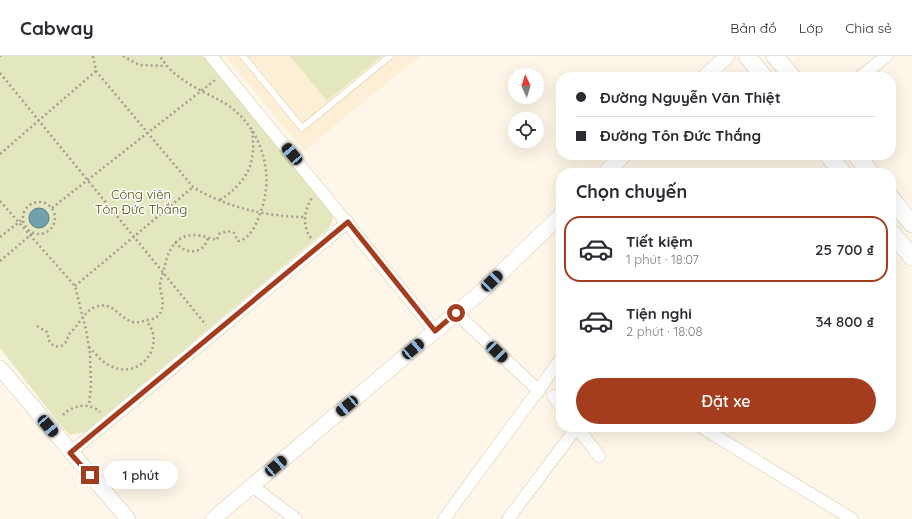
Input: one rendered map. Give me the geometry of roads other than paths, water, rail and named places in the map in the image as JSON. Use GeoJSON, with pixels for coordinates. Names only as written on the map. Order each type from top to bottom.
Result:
{"type":"FeatureCollection","features":[{"type":"Feature","properties":{"kind":"main road"},"geometry":{"type":"LineString","coordinates":[[747,56],[760,72]]}},
{"type":"Feature","properties":{"kind":"main road"},"geometry":{"type":"LineString","coordinates":[[775,56],[788,72]]}},
{"type":"Feature","properties":{"kind":"main road"},"geometry":{"type":"LineString","coordinates":[[832,160],[839,168]]}},
{"type":"Feature","properties":{"kind":"main road"},"geometry":{"type":"LineString","coordinates":[[860,160],[866,168]]}},
{"type":"Feature","properties":{"kind":"main road"},"geometry":{"type":"LineString","coordinates":[[896,204],[912,223],[896,232]]}},
{"type":"Feature","properties":{"kind":"main road"},"geometry":{"type":"LineString","coordinates":[[896,238],[912,257]]}},
{"type":"Feature","properties":{"kind":"street"},"geometry":{"type":"LineString","coordinates":[[211,56],[348,222],[435,331]]}},
{"type":"Feature","properties":{"kind":"street"},"geometry":{"type":"LineString","coordinates":[[710,72],[727,56]]}},
{"type":"Feature","properties":{"kind":"street"},"geometry":{"type":"LineString","coordinates":[[866,72],[887,56]]}},
{"type":"Feature","properties":{"kind":"street"},"geometry":{"type":"LineString","coordinates":[[610,168],[619,160]]}},
{"type":"Feature","properties":{"kind":"street"},"geometry":{"type":"LineString","coordinates":[[213,519],[481,292],[556,220]]}},
{"type":"Feature","properties":{"kind":"street"},"geometry":{"type":"LineString","coordinates":[[70,453],[348,222]]}},
{"type":"Feature","properties":{"kind":"street"},"geometry":{"type":"LineString","coordinates":[[456,313],[538,391]]}},
{"type":"Feature","properties":{"kind":"street"},"geometry":{"type":"LineString","coordinates":[[444,519],[556,366]]}},
{"type":"Feature","properties":{"kind":"street"},"geometry":{"type":"LineString","coordinates":[[0,368],[70,453],[128,519]]}},
{"type":"Feature","properties":{"kind":"street"},"geometry":{"type":"LineString","coordinates":[[553,396],[556,400]]}},
{"type":"Feature","properties":{"kind":"street"},"geometry":{"type":"LineString","coordinates":[[508,519],[573,432]]}},
{"type":"Feature","properties":{"kind":"street"},"geometry":{"type":"LineString","coordinates":[[581,432],[599,456]]}},
{"type":"Feature","properties":{"kind":"street"},"geometry":{"type":"LineString","coordinates":[[709,432],[852,519]]}},
{"type":"Feature","properties":{"kind":"street"},"geometry":{"type":"LineString","coordinates":[[252,486],[296,519]]}},
{"type":"Feature","properties":{"kind":"lane"},"geometry":{"type":"LineString","coordinates":[[243,56],[302,128],[390,56]]}},
{"type":"Feature","properties":{"kind":"water"},"geometry":{"type":"Polygon","coordinates":[[[35,208],[43,208],[49,214],[49,222],[43,228],[35,228],[29,222],[29,214],[35,208]]]}},
{"type":"Feature","properties":{"kind":"park label","name":"Công viên Tôn Đức Thắng"},"geometry":{"type":"Point","coordinates":[141,202]}}]}
